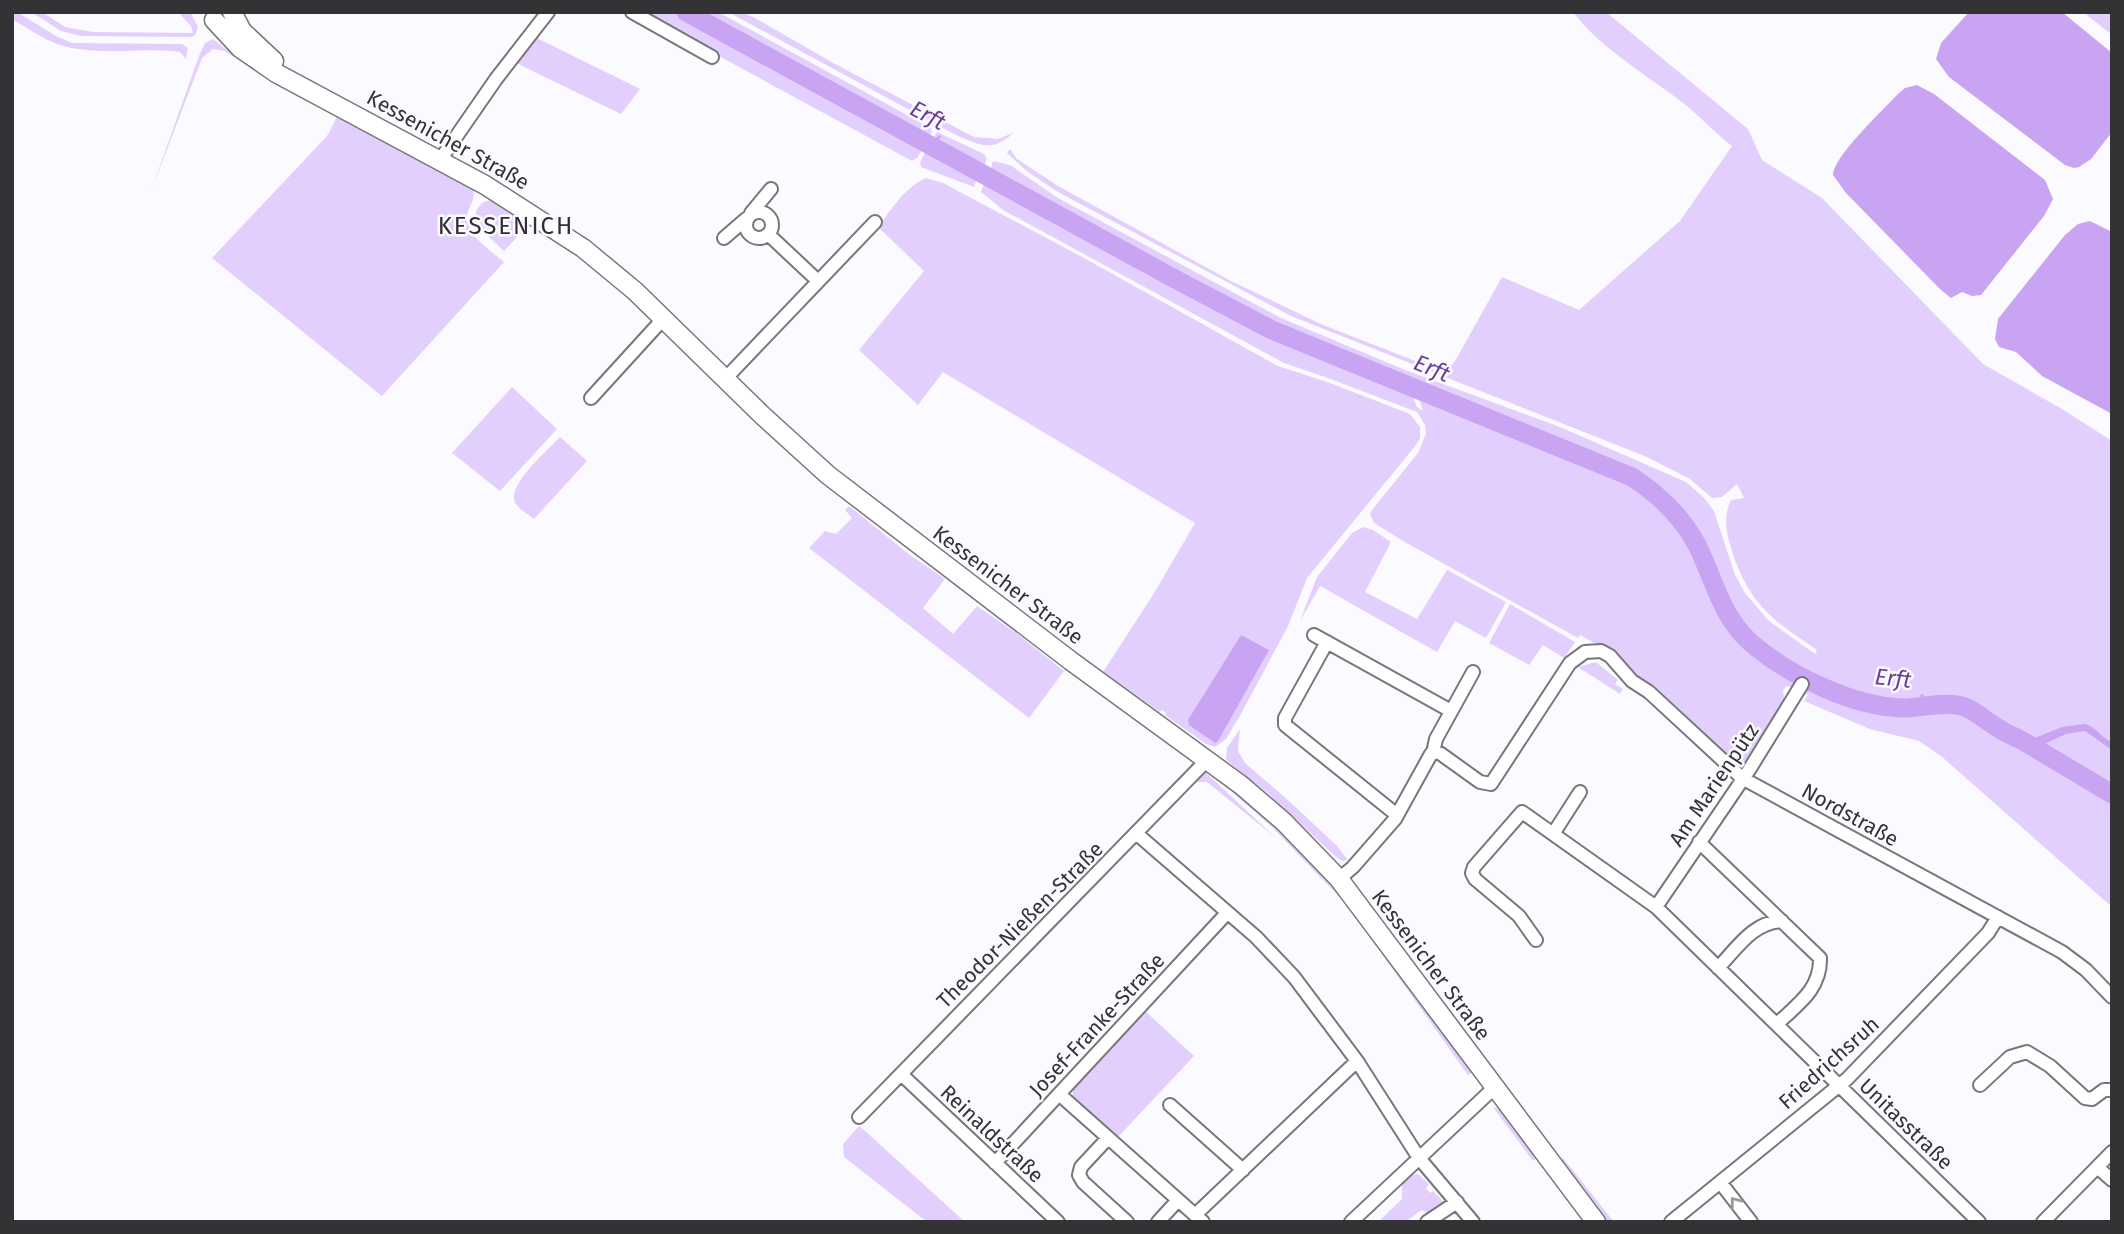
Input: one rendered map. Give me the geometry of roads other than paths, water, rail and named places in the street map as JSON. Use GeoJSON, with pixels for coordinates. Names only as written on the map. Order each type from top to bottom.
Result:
{"type":"FeatureCollection","features":[{"type":"Feature","properties":{"kind":"main road","name":"Kessenicher Straße"},"geometry":{"type":"LineString","coordinates":[[218,14],[242,31],[300,84],[513,201],[567,237],[614,273],[793,444],[869,508],[1092,677],[1209,760],[1270,810],[1339,879],[1596,1222]]}},
{"type":"Feature","properties":{"kind":"street"},"geometry":{"type":"LineString","coordinates":[[440,160],[496,79],[548,12]]}},
{"type":"Feature","properties":{"kind":"street"},"geometry":{"type":"LineString","coordinates":[[632,12],[712,57]]}},
{"type":"Feature","properties":{"kind":"street"},"geometry":{"type":"LineString","coordinates":[[724,238],[749,216],[771,189]]}},
{"type":"Feature","properties":{"kind":"street"},"geometry":{"type":"LineString","coordinates":[[758,211],[769,219],[772,227],[768,234],[760,238],[747,229],[749,216],[758,211]]}},
{"type":"Feature","properties":{"kind":"street"},"geometry":{"type":"LineString","coordinates":[[725,379],[875,222]]}},
{"type":"Feature","properties":{"kind":"street"},"geometry":{"type":"LineString","coordinates":[[768,234],[818,281]]}},
{"type":"Feature","properties":{"kind":"street"},"geometry":{"type":"LineString","coordinates":[[591,398],[664,318]]}},
{"type":"Feature","properties":{"kind":"street"},"geometry":{"type":"LineString","coordinates":[[1314,635],[1451,711]]}},
{"type":"Feature","properties":{"kind":"street"},"geometry":{"type":"LineString","coordinates":[[1327,642],[1285,718],[1285,725],[1397,815]]}},
{"type":"Feature","properties":{"kind":"street","name":"Nordstraße"},"geometry":{"type":"LineString","coordinates":[[1433,753],[1441,754],[1484,784],[1491,783],[1570,663],[1585,652],[1601,651],[1610,656],[1632,681],[1649,692],[1742,778],[2071,957],[2112,997]]}},
{"type":"Feature","properties":{"kind":"street"},"geometry":{"type":"LineString","coordinates":[[1339,879],[1353,867],[1397,815],[1424,764],[1433,753],[1436,740],[1473,672]]}},
{"type":"Feature","properties":{"kind":"street","name":"Am Marienpütz"},"geometry":{"type":"LineString","coordinates":[[1656,907],[1802,684]]}},
{"type":"Feature","properties":{"kind":"street","name":"Theodor-Nießen-Straße"},"geometry":{"type":"LineString","coordinates":[[859,1117],[1209,760]]}},
{"type":"Feature","properties":{"kind":"street"},"geometry":{"type":"LineString","coordinates":[[1553,834],[1580,792]]}},
{"type":"Feature","properties":{"kind":"street","name":"Unitasstraße"},"geometry":{"type":"LineString","coordinates":[[1536,940],[1519,916],[1475,878],[1472,870],[1522,812],[1656,907],[1979,1222]]}},
{"type":"Feature","properties":{"kind":"street"},"geometry":{"type":"LineString","coordinates":[[1137,834],[1262,943],[1294,977],[1357,1061],[1419,1158],[1474,1222]]}},
{"type":"Feature","properties":{"kind":"street"},"geometry":{"type":"LineString","coordinates":[[1699,842],[1820,958],[1817,984],[1777,1024]]}},
{"type":"Feature","properties":{"kind":"street","name":"Josef-Franke-Straße"},"geometry":{"type":"LineString","coordinates":[[995,1163],[1227,913]]}},
{"type":"Feature","properties":{"kind":"street","name":"Friedrichsruh"},"geometry":{"type":"LineString","coordinates":[[1671,1222],[1839,1085],[1979,942],[1998,917]]}},
{"type":"Feature","properties":{"kind":"street"},"geometry":{"type":"LineString","coordinates":[[1718,968],[1757,927],[1770,922],[1782,922]]}},
{"type":"Feature","properties":{"kind":"street"},"geometry":{"type":"LineString","coordinates":[[1980,1086],[2010,1057],[2027,1052],[2050,1066],[2085,1098],[2092,1099],[2104,1090],[2112,1090]]}},
{"type":"Feature","properties":{"kind":"street"},"geometry":{"type":"LineString","coordinates":[[1059,1094],[1199,1218],[1242,1170],[1357,1061]]}},
{"type":"Feature","properties":{"kind":"street","name":"Reinaldstraße"},"geometry":{"type":"LineString","coordinates":[[901,1074],[1058,1222]]}},
{"type":"Feature","properties":{"kind":"street"},"geometry":{"type":"LineString","coordinates":[[1351,1222],[1494,1088]]}},
{"type":"Feature","properties":{"kind":"street"},"geometry":{"type":"LineString","coordinates":[[1171,1105],[1242,1170]]}},
{"type":"Feature","properties":{"kind":"street"},"geometry":{"type":"LineString","coordinates":[[1108,1138],[1082,1167],[1079,1175],[1083,1182],[1127,1222]]}},
{"type":"Feature","properties":{"kind":"street"},"geometry":{"type":"LineString","coordinates":[[2043,1222],[2112,1152]]}},
{"type":"Feature","properties":{"kind":"street"},"geometry":{"type":"LineString","coordinates":[[2097,1167],[2112,1181]]}},
{"type":"Feature","properties":{"kind":"street"},"geometry":{"type":"LineString","coordinates":[[1720,1182],[1751,1222]]}},
{"type":"Feature","properties":{"kind":"street"},"geometry":{"type":"LineString","coordinates":[[1158,1222],[1178,1200]]}},
{"type":"Feature","properties":{"kind":"street"},"geometry":{"type":"LineString","coordinates":[[1427,1222],[1457,1202]]}},
{"type":"Feature","properties":{"kind":"waterway","name":"Erft"},"geometry":{"type":"LineString","coordinates":[[686,12],[1272,330],[1632,477],[1660,499],[1684,525],[1697,545],[1725,609],[1740,632],[1765,654],[1802,677],[1843,695],[1884,706],[1962,706],[2021,740]]}},
{"type":"Feature","properties":{"kind":"waterway"},"geometry":{"type":"LineString","coordinates":[[931,146],[939,137]]}},
{"type":"Feature","properties":{"kind":"waterway"},"geometry":{"type":"LineString","coordinates":[[1922,696],[1923,707]]}},
{"type":"Feature","properties":{"kind":"waterway"},"geometry":{"type":"LineString","coordinates":[[2023,741],[2112,794]]}},
{"type":"Feature","properties":{"kind":"district","name":"KESSENICH"},"geometry":{"type":"Point","coordinates":[506,226]}}]}
